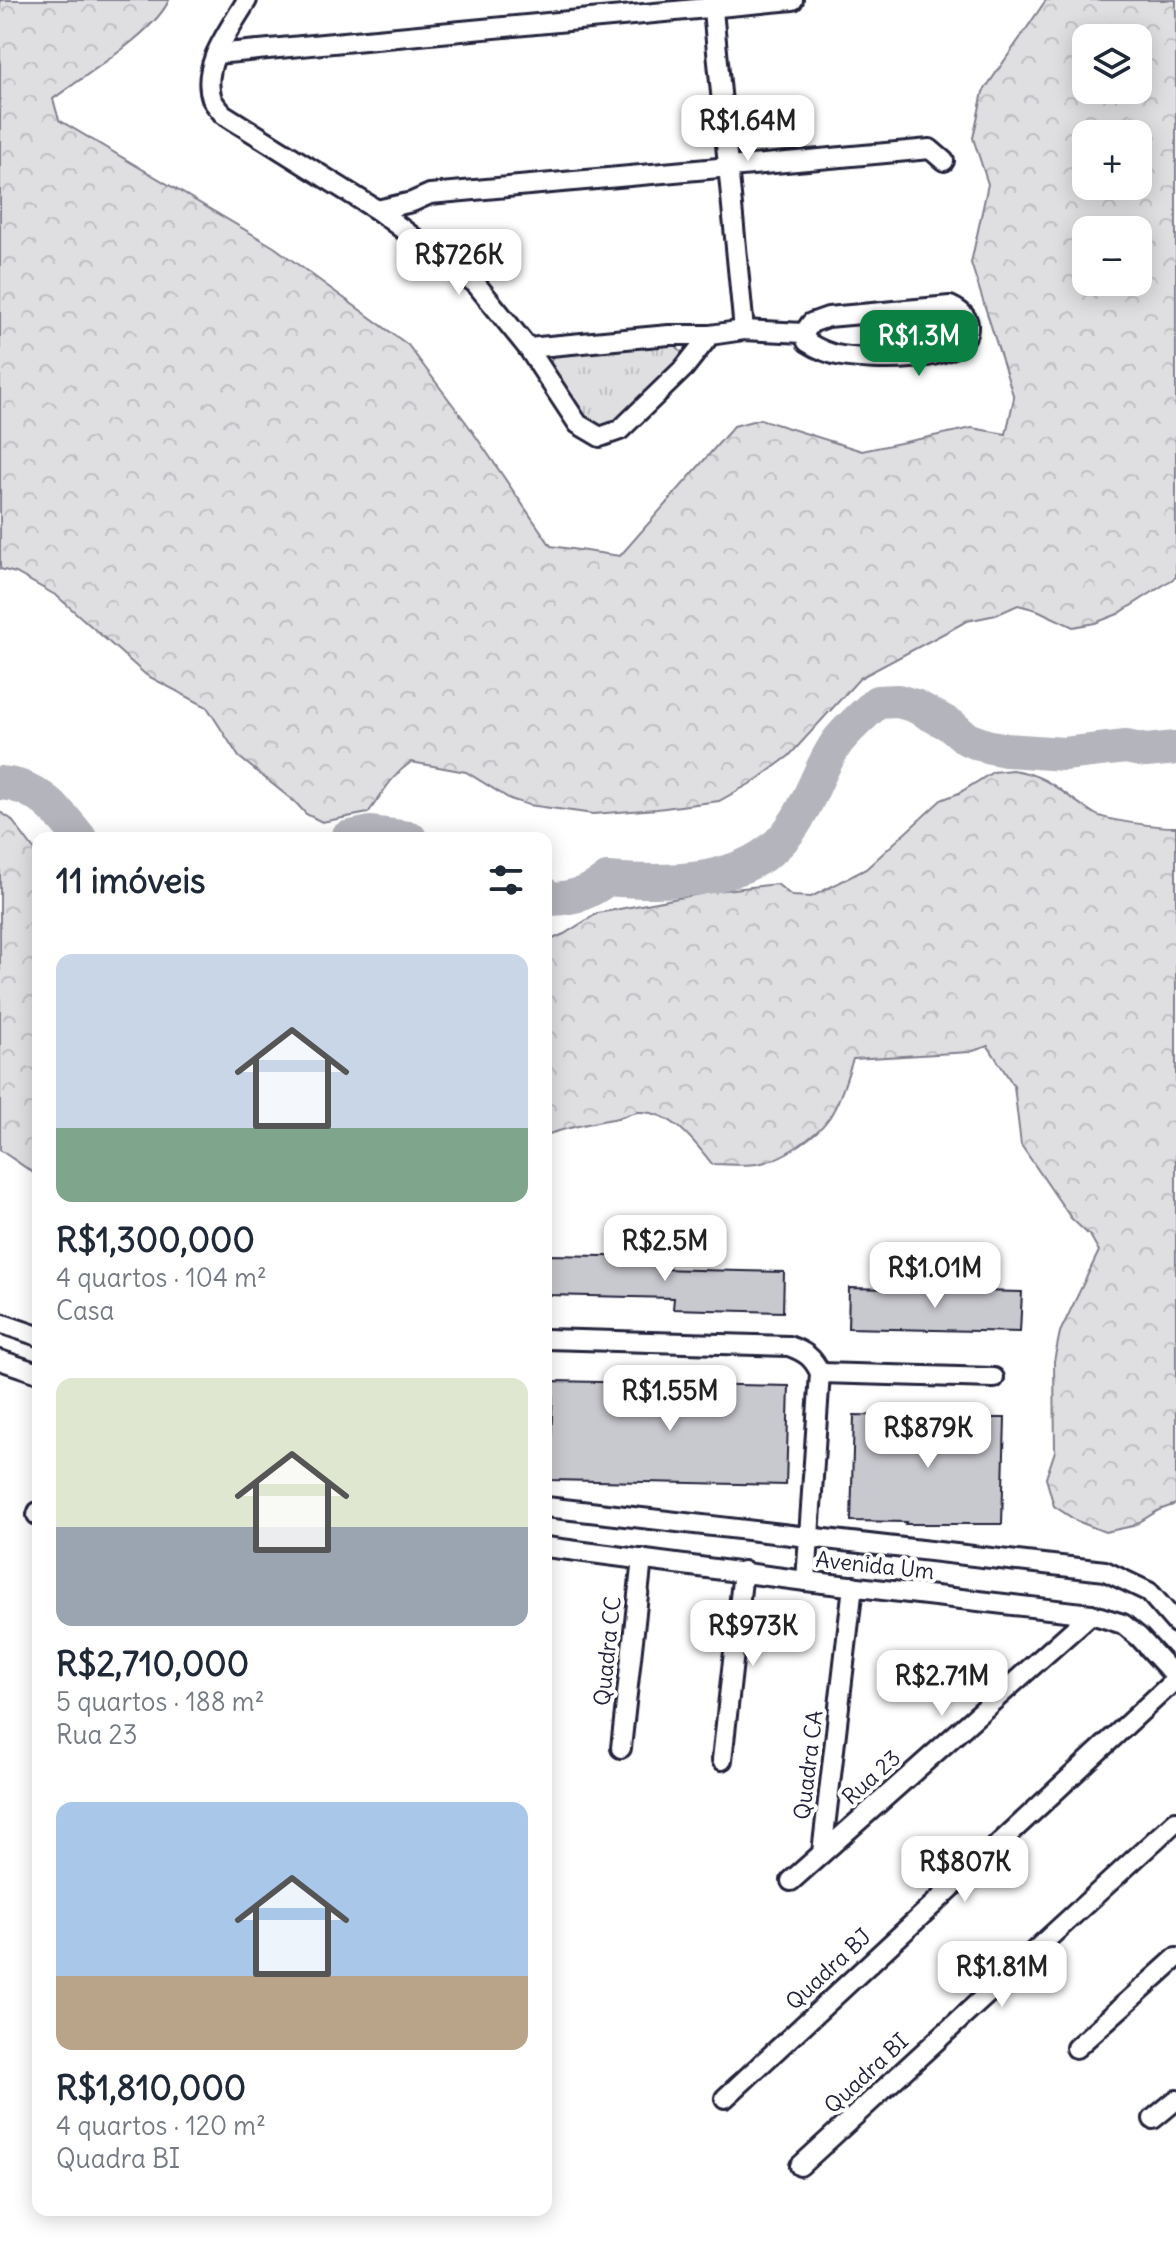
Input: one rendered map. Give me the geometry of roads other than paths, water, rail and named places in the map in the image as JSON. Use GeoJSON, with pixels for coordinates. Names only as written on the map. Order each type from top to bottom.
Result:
{"type":"FeatureCollection","features":[{"type":"Feature","properties":{"kind":"street"},"geometry":{"type":"LineString","coordinates":[[247,0],[216,54],[209,76],[212,99],[223,114],[377,210],[476,284],[528,348],[578,424],[600,437],[620,430],[684,368],[710,335]]}},
{"type":"Feature","properties":{"kind":"street"},"geometry":{"type":"LineString","coordinates":[[216,54],[713,4],[793,0]]}},
{"type":"Feature","properties":{"kind":"street"},"geometry":{"type":"LineString","coordinates":[[713,4],[744,330]]}},
{"type":"Feature","properties":{"kind":"street"},"geometry":{"type":"LineString","coordinates":[[377,210],[412,202],[430,194],[930,149],[944,161]]}},
{"type":"Feature","properties":{"kind":"street"},"geometry":{"type":"LineString","coordinates":[[950,306],[961,311],[968,321],[968,331],[962,343],[952,350],[899,359],[839,355],[807,342],[804,333],[811,323],[828,317],[950,306]]}},
{"type":"Feature","properties":{"kind":"street"},"geometry":{"type":"LineString","coordinates":[[528,348],[744,330],[804,333]]}},
{"type":"Feature","properties":{"kind":"street"},"geometry":{"type":"LineString","coordinates":[[0,1323],[32,1334]]}},
{"type":"Feature","properties":{"kind":"street"},"geometry":{"type":"LineString","coordinates":[[552,1339],[789,1346],[805,1352],[814,1360],[820,1373],[806,1581]]}},
{"type":"Feature","properties":{"kind":"street"},"geometry":{"type":"LineString","coordinates":[[0,1360],[32,1371]]}},
{"type":"Feature","properties":{"kind":"street"},"geometry":{"type":"LineString","coordinates":[[820,1373],[994,1378]]}},
{"type":"Feature","properties":{"kind":"street","name":"Avenida Um"},"geometry":{"type":"LineString","coordinates":[[552,1508],[1105,1571],[1149,1592],[1176,1623]]}},
{"type":"Feature","properties":{"kind":"street","name":"Avenida Um"},"geometry":{"type":"LineString","coordinates":[[552,1548],[1091,1614],[1123,1624],[1176,1678]]}},
{"type":"Feature","properties":{"kind":"street","name":"Quadra CC"},"geometry":{"type":"LineString","coordinates":[[621,1748],[642,1559]]}},
{"type":"Feature","properties":{"kind":"street"},"geometry":{"type":"LineString","coordinates":[[722,1760],[743,1571]]}},
{"type":"Feature","properties":{"kind":"street","name":"Quadra CA"},"geometry":{"type":"LineString","coordinates":[[822,1853],[853,1586]]}},
{"type":"Feature","properties":{"kind":"street","name":"Rua 23"},"geometry":{"type":"LineString","coordinates":[[791,1881],[1091,1614]]}},
{"type":"Feature","properties":{"kind":"street","name":"Quadra BJ"},"geometry":{"type":"LineString","coordinates":[[725,2098],[1176,1678]]}},
{"type":"Feature","properties":{"kind":"street","name":"Quadra BI"},"geometry":{"type":"LineString","coordinates":[[800,2166],[1176,1821]]}},
{"type":"Feature","properties":{"kind":"street"},"geometry":{"type":"LineString","coordinates":[[1076,2048],[1176,1958]]}},
{"type":"Feature","properties":{"kind":"street"},"geometry":{"type":"LineString","coordinates":[[1153,2119],[1176,2100]]}},
{"type":"Feature","properties":{"kind":"waterway"},"geometry":{"type":"LineString","coordinates":[[552,899],[575,896],[607,879],[657,881],[708,877],[755,860],[775,846],[792,827],[838,741],[877,702],[898,701],[915,706],[952,726],[967,739],[1006,750],[1064,754],[1126,747],[1146,751],[1176,748]]}},
{"type":"Feature","properties":{"kind":"waterway"},"geometry":{"type":"LineString","coordinates":[[0,783],[36,794],[55,809],[75,832]]}}]}
